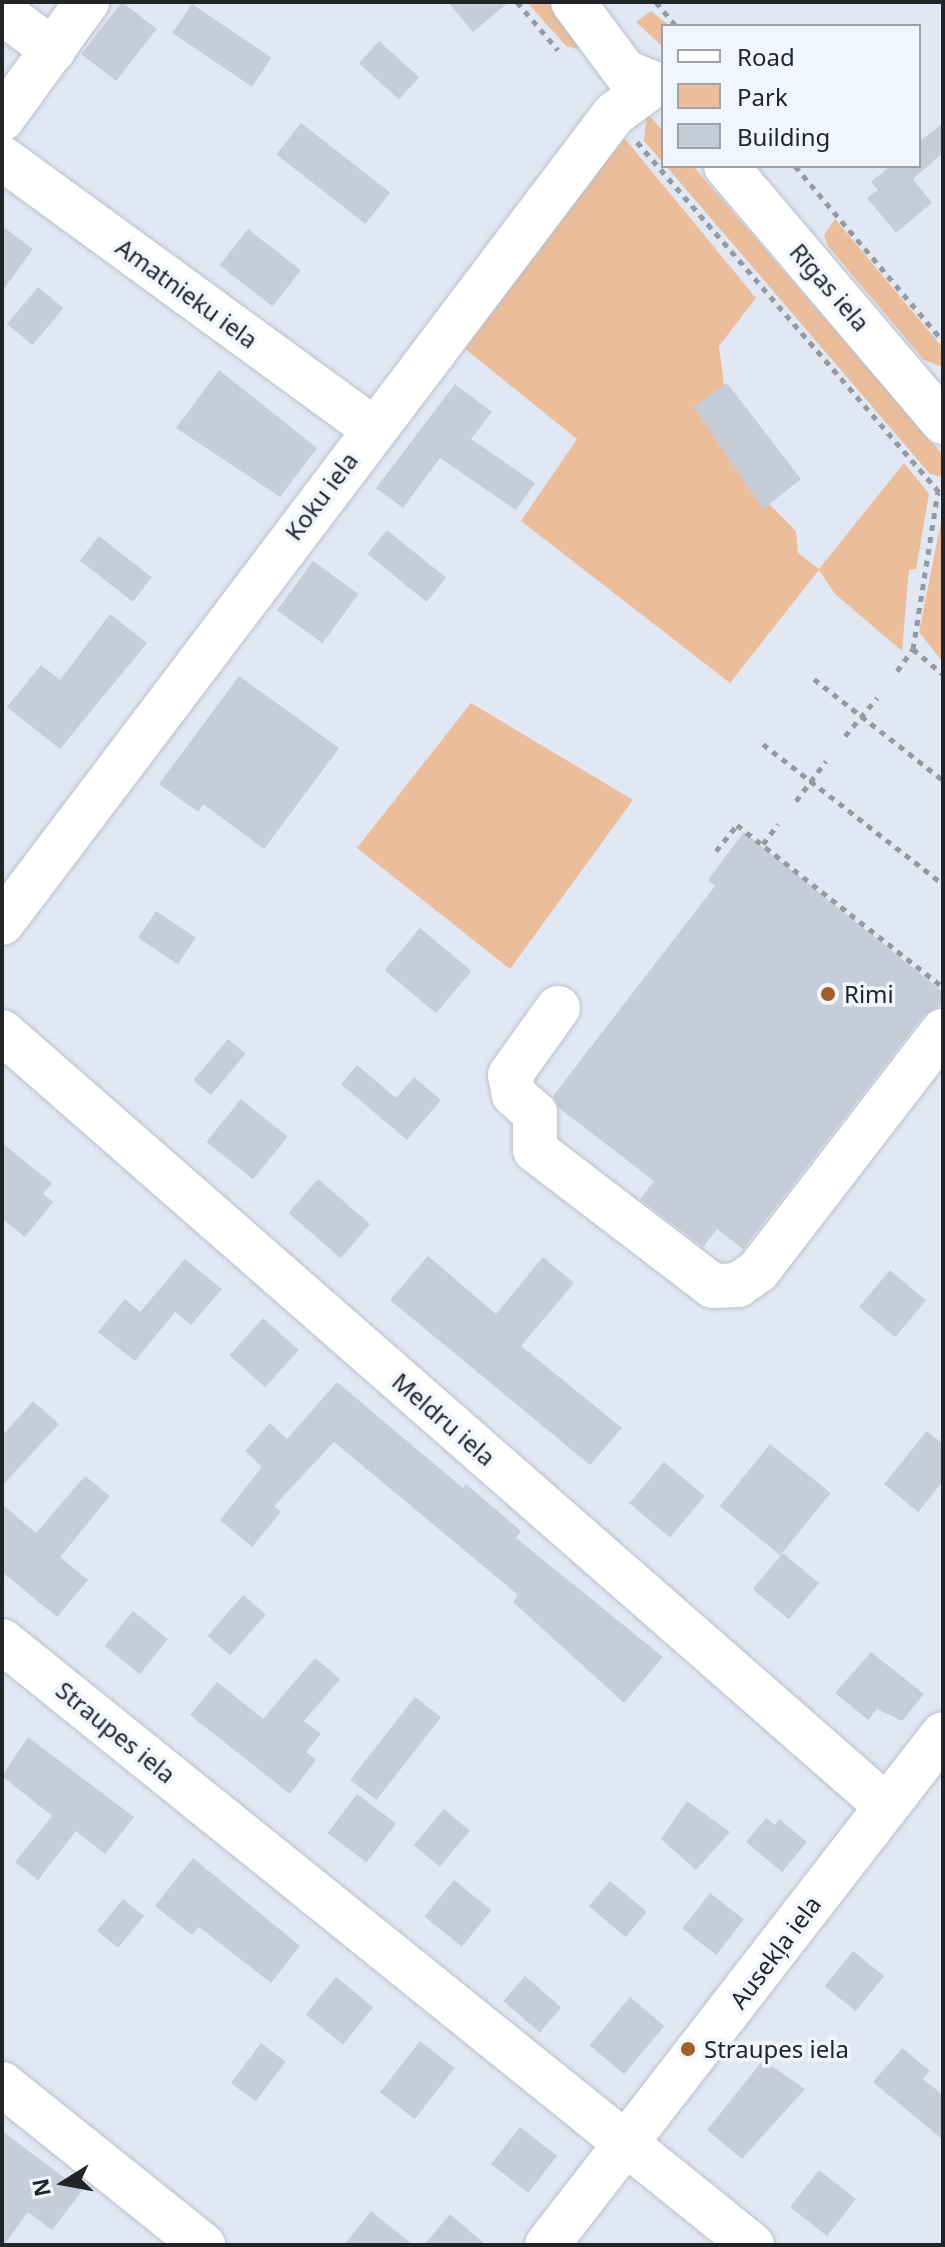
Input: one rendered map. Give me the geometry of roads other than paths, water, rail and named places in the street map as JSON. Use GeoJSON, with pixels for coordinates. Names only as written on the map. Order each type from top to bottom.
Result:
{"type":"FeatureCollection","features":[{"type":"Feature","properties":{"kind":"street"},"geometry":{"type":"LineString","coordinates":[[2,119],[87,2]]}},
{"type":"Feature","properties":{"kind":"street"},"geometry":{"type":"LineString","coordinates":[[573,2],[625,72],[659,88]]}},
{"type":"Feature","properties":{"kind":"street"},"geometry":{"type":"LineString","coordinates":[[606,2],[642,47],[659,88]]}},
{"type":"Feature","properties":{"kind":"street"},"geometry":{"type":"LineString","coordinates":[[2,12],[53,50]]}},
{"type":"Feature","properties":{"kind":"street","name":"Koku iela"},"geometry":{"type":"LineString","coordinates":[[2,923],[372,428],[614,114],[659,88]]}},
{"type":"Feature","properties":{"kind":"street","name":"Amatnieku iela"},"geometry":{"type":"LineString","coordinates":[[2,158],[372,428]]}},
{"type":"Feature","properties":{"kind":"street","name":"Rīgas iela"},"geometry":{"type":"LineString","coordinates":[[728,168],[941,410]]}},
{"type":"Feature","properties":{"kind":"street"},"geometry":{"type":"LineString","coordinates":[[558,1008],[510,1075],[514,1095],[535,1113],[535,1150],[713,1286],[738,1285],[758,1271],[943,1031]]}},
{"type":"Feature","properties":{"kind":"street","name":"Meldru iela"},"geometry":{"type":"LineString","coordinates":[[2,1032],[886,1806]]}},
{"type":"Feature","properties":{"kind":"street","name":"Straupes iela"},"geometry":{"type":"LineString","coordinates":[[2,1641],[631,2142],[752,2245]]}},
{"type":"Feature","properties":{"kind":"street","name":"Ausekļa iela"},"geometry":{"type":"LineString","coordinates":[[547,2245],[631,2142],[943,1734]]}},
{"type":"Feature","properties":{"kind":"street"},"geometry":{"type":"LineString","coordinates":[[2,2084],[203,2245]]}},
{"type":"Feature","properties":{"kind":"place","name":"Rimi"},"geometry":{"type":"Point","coordinates":[828,994]}},
{"type":"Feature","properties":{"kind":"place","name":"Straupes iela"},"geometry":{"type":"Point","coordinates":[688,2049]}}]}
